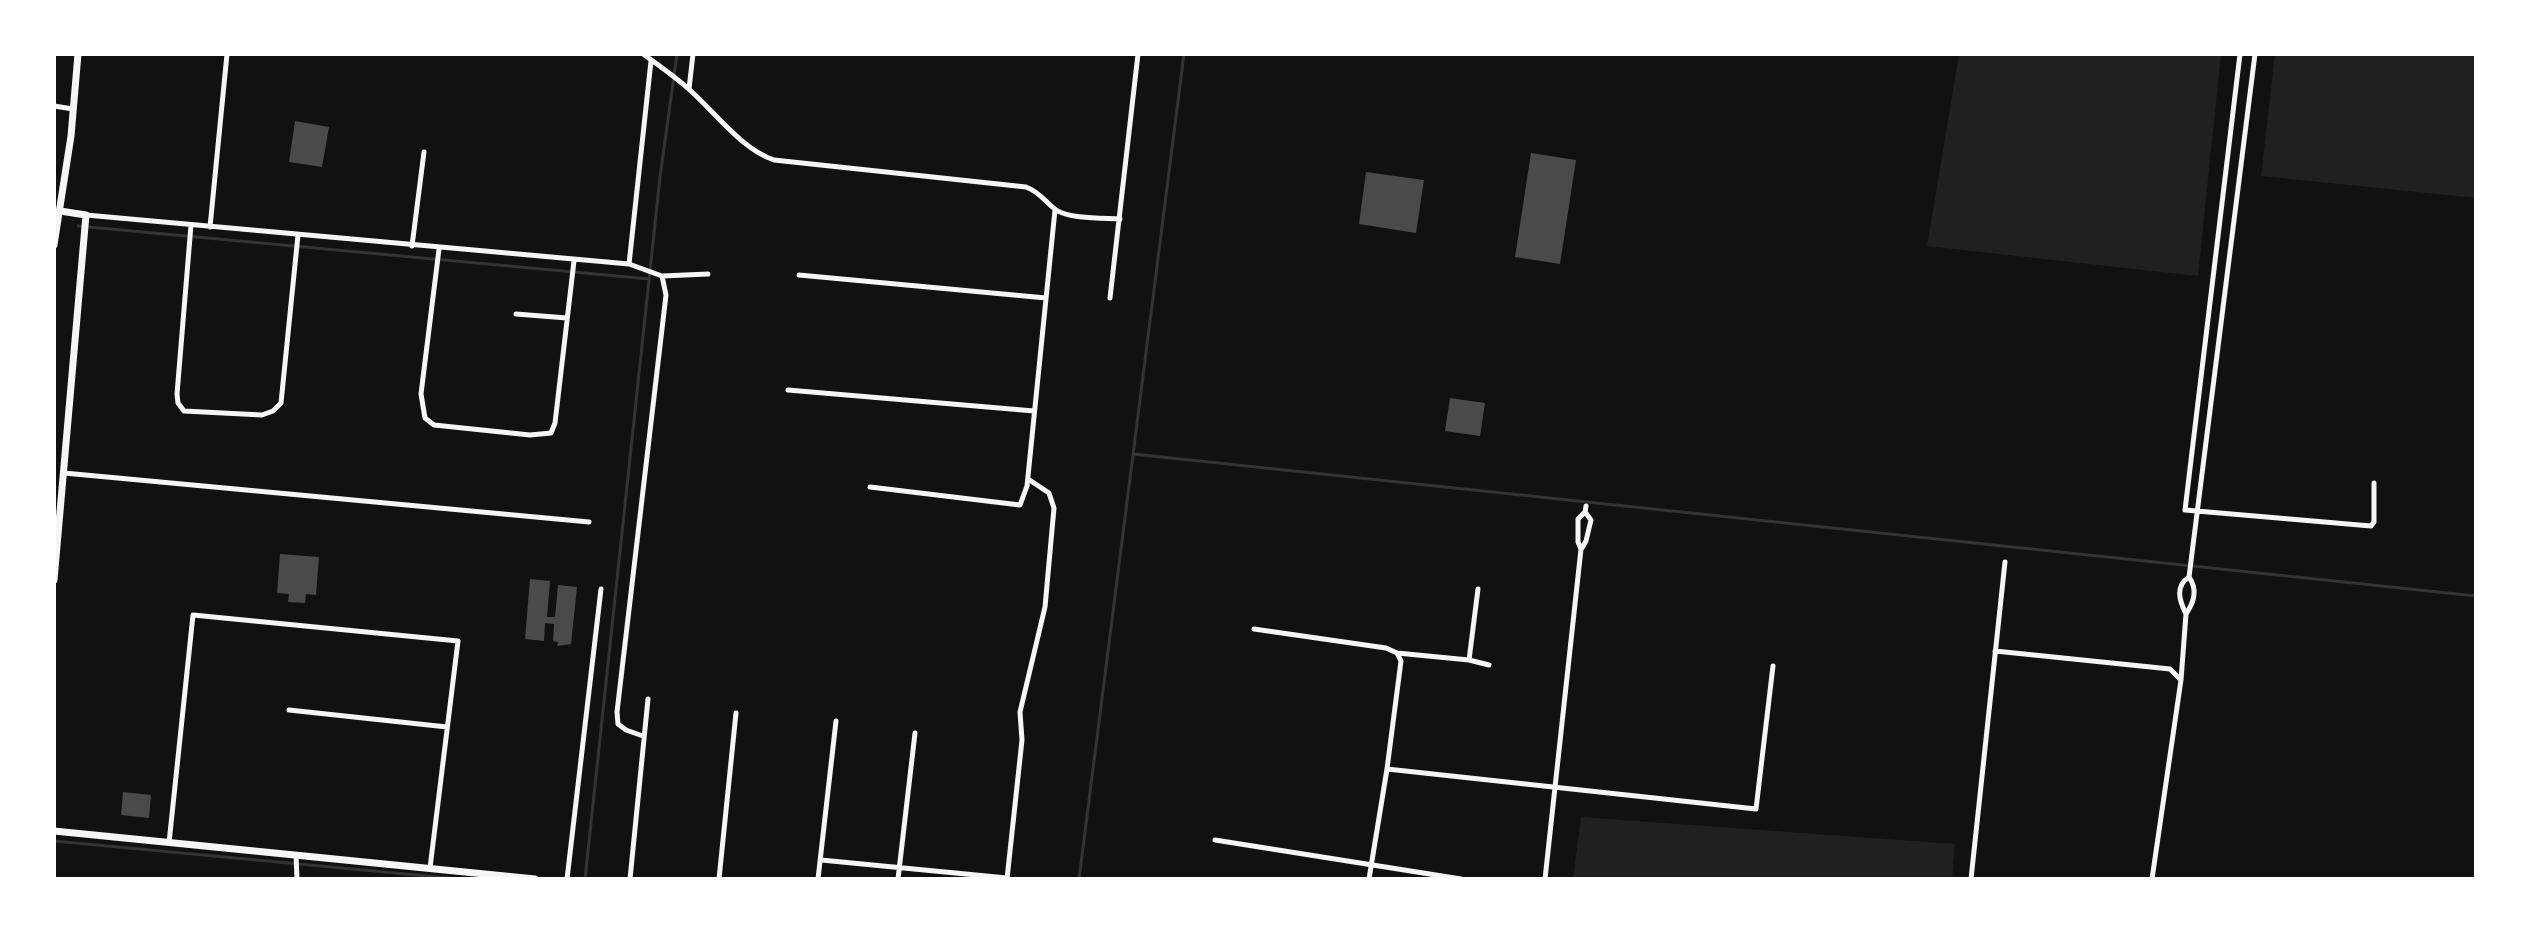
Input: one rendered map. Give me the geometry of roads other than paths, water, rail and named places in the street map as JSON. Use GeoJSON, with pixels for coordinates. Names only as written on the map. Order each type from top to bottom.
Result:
{"type":"FeatureCollection","features":[{"type":"Feature","properties":{"kind":"street"},"geometry":{"type":"LineString","coordinates":[[54,245],[78,55],[67,54]]}},
{"type":"Feature","properties":{"kind":"street"},"geometry":{"type":"LineString","coordinates":[[210,227],[227,54]]}},
{"type":"Feature","properties":{"kind":"street"},"geometry":{"type":"LineString","coordinates":[[643,54],[689,89],[763,157],[1026,187],[1043,197],[1055,210],[1066,214],[1120,219]]}},
{"type":"Feature","properties":{"kind":"street"},"geometry":{"type":"LineString","coordinates":[[689,89],[693,54]]}},
{"type":"Feature","properties":{"kind":"street"},"geometry":{"type":"LineString","coordinates":[[1110,298],[1138,54]]}},
{"type":"Feature","properties":{"kind":"street"},"geometry":{"type":"LineString","coordinates":[[2240,54],[2185,510],[2371,526],[2374,522],[2374,483]]}},
{"type":"Feature","properties":{"kind":"street"},"geometry":{"type":"LineString","coordinates":[[2186,614],[2195,593],[2189,577],[2255,54]]}},
{"type":"Feature","properties":{"kind":"street"},"geometry":{"type":"LineString","coordinates":[[629,264],[651,60]]}},
{"type":"Feature","properties":{"kind":"street"},"geometry":{"type":"LineString","coordinates":[[54,106],[73,109]]}},
{"type":"Feature","properties":{"kind":"street"},"geometry":{"type":"LineString","coordinates":[[412,246],[424,152]]}},
{"type":"Feature","properties":{"kind":"street"},"geometry":{"type":"LineString","coordinates":[[870,487],[1020,505],[1028,479],[1055,210]]}},
{"type":"Feature","properties":{"kind":"street"},"geometry":{"type":"LineString","coordinates":[[60,211],[86,218],[298,235],[574,265],[629,264],[662,276],[708,274]]}},
{"type":"Feature","properties":{"kind":"street"},"geometry":{"type":"LineString","coordinates":[[54,580],[86,218]]}},
{"type":"Feature","properties":{"kind":"street"},"geometry":{"type":"LineString","coordinates":[[191,225],[177,394],[178,403],[184,411],[262,415],[273,411],[281,403],[298,235]]}},
{"type":"Feature","properties":{"kind":"street"},"geometry":{"type":"LineString","coordinates":[[438,250],[421,394],[423,411],[431,424],[530,435],[551,433],[555,423],[574,265]]}},
{"type":"Feature","properties":{"kind":"street"},"geometry":{"type":"LineString","coordinates":[[799,275],[1046,298]]}},
{"type":"Feature","properties":{"kind":"street"},"geometry":{"type":"LineString","coordinates":[[643,736],[618,724],[617,712],[666,295],[662,276]]}},
{"type":"Feature","properties":{"kind":"street"},"geometry":{"type":"LineString","coordinates":[[516,314],[567,318]]}},
{"type":"Feature","properties":{"kind":"street"},"geometry":{"type":"LineString","coordinates":[[788,390],[1034,411]]}},
{"type":"Feature","properties":{"kind":"street"},"geometry":{"type":"LineString","coordinates":[[64,473],[589,522]]}},
{"type":"Feature","properties":{"kind":"street"},"geometry":{"type":"LineString","coordinates":[[821,860],[1007,878],[1022,740],[1020,712],[1045,607],[1054,508],[1049,493],[1028,479]]}},
{"type":"Feature","properties":{"kind":"street"},"geometry":{"type":"LineString","coordinates":[[1545,879],[1581,549],[1591,520],[1585,509],[1578,519],[1581,549]]}},
{"type":"Feature","properties":{"kind":"street"},"geometry":{"type":"LineString","coordinates":[[1971,879],[2005,562]]}},
{"type":"Feature","properties":{"kind":"street"},"geometry":{"type":"LineString","coordinates":[[2152,879],[2181,680],[2186,614],[2179,591],[2183,581],[2189,577]]}},
{"type":"Feature","properties":{"kind":"street"},"geometry":{"type":"LineString","coordinates":[[567,879],[601,589]]}},
{"type":"Feature","properties":{"kind":"street"},"geometry":{"type":"LineString","coordinates":[[1469,660],[1478,589]]}},
{"type":"Feature","properties":{"kind":"street"},"geometry":{"type":"LineString","coordinates":[[169,843],[193,615],[458,641],[430,868]]}},
{"type":"Feature","properties":{"kind":"street"},"geometry":{"type":"LineString","coordinates":[[1254,629],[1489,665]]}},
{"type":"Feature","properties":{"kind":"street"},"geometry":{"type":"LineString","coordinates":[[1995,651],[2170,669],[2181,680]]}},
{"type":"Feature","properties":{"kind":"street"},"geometry":{"type":"LineString","coordinates":[[1369,879],[1401,661],[1397,653]]}},
{"type":"Feature","properties":{"kind":"street"},"geometry":{"type":"LineString","coordinates":[[1387,769],[1756,809],[1773,666]]}},
{"type":"Feature","properties":{"kind":"street"},"geometry":{"type":"LineString","coordinates":[[630,879],[648,699]]}},
{"type":"Feature","properties":{"kind":"street"},"geometry":{"type":"LineString","coordinates":[[289,710],[447,727]]}},
{"type":"Feature","properties":{"kind":"street"},"geometry":{"type":"LineString","coordinates":[[719,879],[736,713]]}},
{"type":"Feature","properties":{"kind":"street"},"geometry":{"type":"LineString","coordinates":[[818,879],[836,721]]}},
{"type":"Feature","properties":{"kind":"street"},"geometry":{"type":"LineString","coordinates":[[898,879],[915,733]]}},
{"type":"Feature","properties":{"kind":"street"},"geometry":{"type":"LineString","coordinates":[[54,831],[296,858],[535,879]]}},
{"type":"Feature","properties":{"kind":"street"},"geometry":{"type":"LineString","coordinates":[[1215,840],[1461,879]]}},
{"type":"Feature","properties":{"kind":"street"},"geometry":{"type":"LineString","coordinates":[[296,858],[297,876]]}},
{"type":"Feature","properties":{"kind":"waterway"},"geometry":{"type":"LineString","coordinates":[[585,879],[660,177],[677,54]]}},
{"type":"Feature","properties":{"kind":"waterway"},"geometry":{"type":"LineString","coordinates":[[1079,879],[1184,54]]}},
{"type":"Feature","properties":{"kind":"waterway"},"geometry":{"type":"LineString","coordinates":[[78,226],[649,279]]}},
{"type":"Feature","properties":{"kind":"waterway"},"geometry":{"type":"LineString","coordinates":[[1133,454],[2476,596]]}},
{"type":"Feature","properties":{"kind":"waterway"},"geometry":{"type":"LineString","coordinates":[[54,841],[459,879]]}}]}
